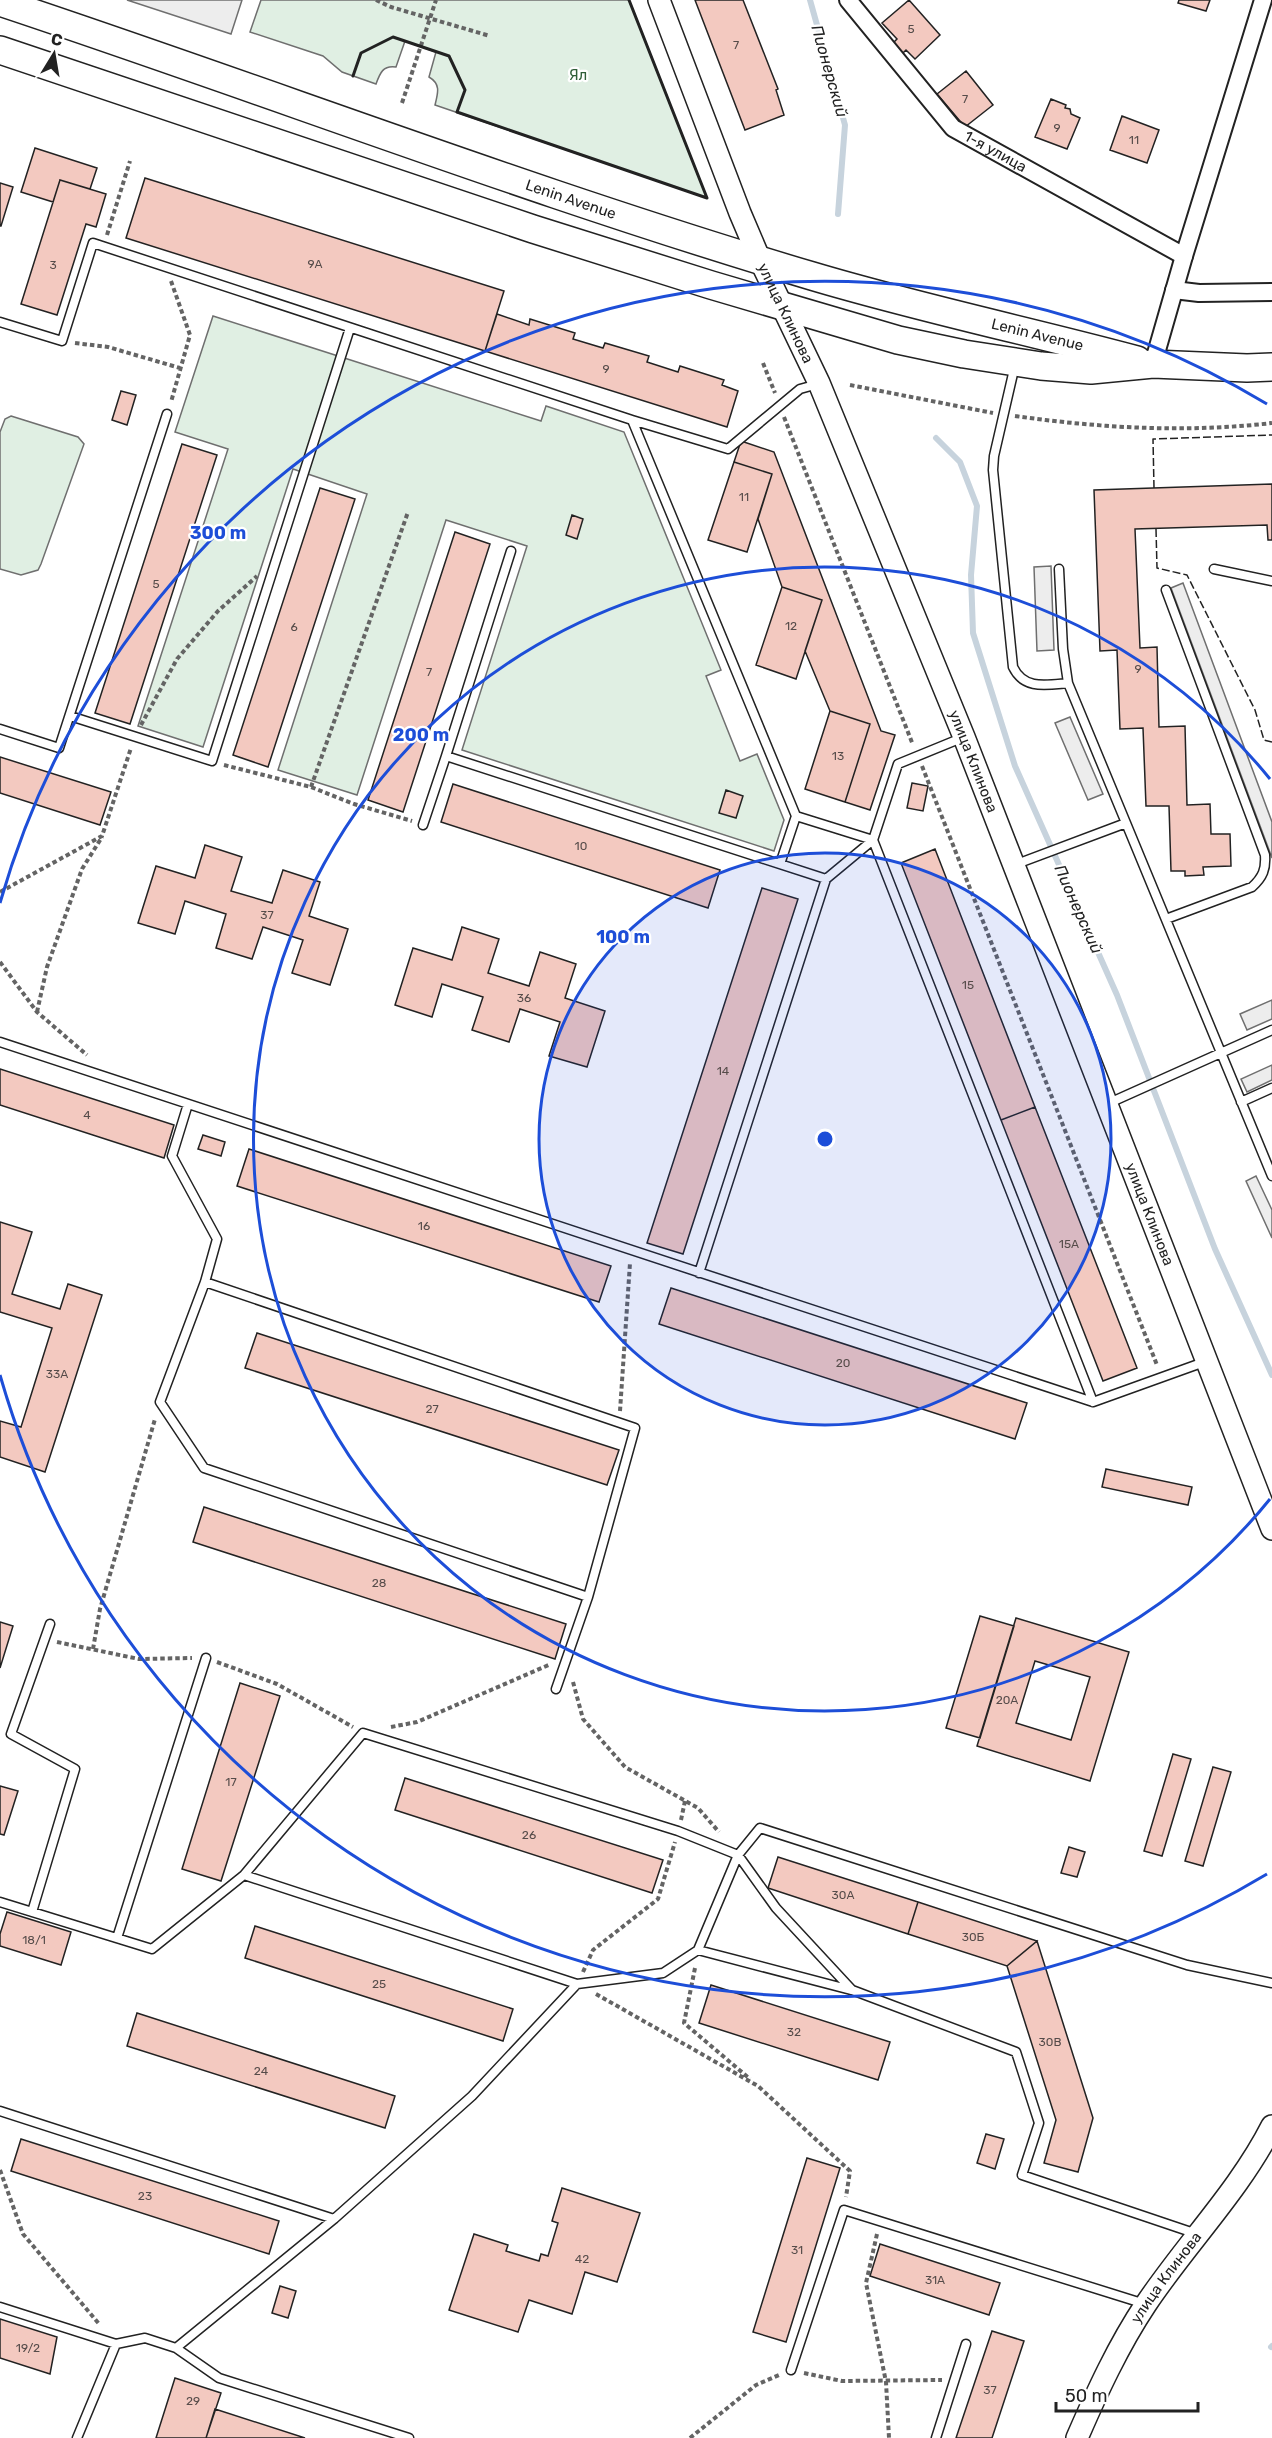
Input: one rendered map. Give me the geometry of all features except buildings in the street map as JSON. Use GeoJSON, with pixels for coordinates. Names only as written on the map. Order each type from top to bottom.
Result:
{"type":"FeatureCollection","features":[{"type":"Feature","properties":{"kind":"main road","name":"Lenin Avenue"},"geometry":{"type":"LineString","coordinates":[[0,2],[545,191],[815,278],[1153,364]]}},
{"type":"Feature","properties":{"kind":"main road","name":"Lenin Avenue"},"geometry":{"type":"LineString","coordinates":[[0,50],[533,229],[782,307],[898,340],[964,354],[1091,370],[1153,364],[1247,368],[1272,366]]}},
{"type":"Feature","properties":{"kind":"street","name":"улица Клинова"},"geometry":{"type":"LineString","coordinates":[[659,0],[760,260],[819,383],[964,737],[1272,1529]]}},
{"type":"Feature","properties":{"kind":"street","name":"1-я улица"},"geometry":{"type":"LineString","coordinates":[[848,0],[953,128],[1184,256]]}},
{"type":"Feature","properties":{"kind":"street"},"geometry":{"type":"LineString","coordinates":[[1153,364],[1263,0]]}},
{"type":"Feature","properties":{"kind":"street"},"geometry":{"type":"LineString","coordinates":[[1174,290],[1198,293],[1272,292]]}},
{"type":"Feature","properties":{"kind":"street","name":"улица Клинова"},"geometry":{"type":"LineString","coordinates":[[1077,2438],[1111,2363],[1146,2304],[1257,2157],[1272,2126]]}},
{"type":"Feature","properties":{"kind":"lane"},"geometry":{"type":"LineString","coordinates":[[0,322],[62,341],[93,243],[632,420],[728,449],[800,389],[819,383]]}},
{"type":"Feature","properties":{"kind":"lane"},"geometry":{"type":"LineString","coordinates":[[70,716],[212,761],[350,328]]}},
{"type":"Feature","properties":{"kind":"lane"},"geometry":{"type":"LineString","coordinates":[[1016,362],[993,470],[1013,667],[1023,681],[1036,686],[1068,682]]}},
{"type":"Feature","properties":{"kind":"lane"},"geometry":{"type":"LineString","coordinates":[[0,729],[59,748],[167,414]]}},
{"type":"Feature","properties":{"kind":"lane"},"geometry":{"type":"LineString","coordinates":[[632,420],[796,816],[780,864]]}},
{"type":"Feature","properties":{"kind":"lane"},"geometry":{"type":"LineString","coordinates":[[423,825],[511,551]]}},
{"type":"Feature","properties":{"kind":"lane"},"geometry":{"type":"LineString","coordinates":[[1059,569],[1062,639],[1068,682],[1272,1176]]}},
{"type":"Feature","properties":{"kind":"lane"},"geometry":{"type":"LineString","coordinates":[[1215,569],[1272,581]]}},
{"type":"Feature","properties":{"kind":"lane"},"geometry":{"type":"LineString","coordinates":[[1166,590],[1265,855],[1266,867],[1262,878],[1252,887],[1166,919]]}},
{"type":"Feature","properties":{"kind":"lane"},"geometry":{"type":"LineString","coordinates":[[699,1273],[826,879],[873,840],[898,764],[964,737]]}},
{"type":"Feature","properties":{"kind":"lane"},"geometry":{"type":"LineString","coordinates":[[446,756],[826,879]]}},
{"type":"Feature","properties":{"kind":"lane"},"geometry":{"type":"LineString","coordinates":[[796,816],[873,840]]}},
{"type":"Feature","properties":{"kind":"lane"},"geometry":{"type":"LineString","coordinates":[[1014,865],[1126,823]]}},
{"type":"Feature","properties":{"kind":"lane"},"geometry":{"type":"LineString","coordinates":[[873,840],[1093,1402]]}},
{"type":"Feature","properties":{"kind":"lane"},"geometry":{"type":"LineString","coordinates":[[1107,1104],[1272,1030]]}},
{"type":"Feature","properties":{"kind":"lane"},"geometry":{"type":"LineString","coordinates":[[0,1042],[1093,1402],[1207,1360]]}},
{"type":"Feature","properties":{"kind":"lane"},"geometry":{"type":"LineString","coordinates":[[1241,1102],[1272,1088]]}},
{"type":"Feature","properties":{"kind":"lane"},"geometry":{"type":"LineString","coordinates":[[188,1104],[172,1156],[217,1239],[204,1282],[160,1402],[204,1468],[588,1597]]}},
{"type":"Feature","properties":{"kind":"lane"},"geometry":{"type":"LineString","coordinates":[[204,1282],[635,1428],[588,1597],[556,1689]]}},
{"type":"Feature","properties":{"kind":"lane"},"geometry":{"type":"LineString","coordinates":[[33,1912],[75,1769],[11,1734],[50,1624]]}},
{"type":"Feature","properties":{"kind":"lane"},"geometry":{"type":"LineString","coordinates":[[117,1938],[206,1658]]}},
{"type":"Feature","properties":{"kind":"lane"},"geometry":{"type":"LineString","coordinates":[[0,1902],[152,1949],[244,1875],[363,1733],[678,1831],[738,1855],[776,1908],[852,1990]]}},
{"type":"Feature","properties":{"kind":"lane"},"geometry":{"type":"LineString","coordinates":[[244,1875],[577,1984],[663,1973],[698,1950],[738,1855],[760,1828],[1188,1965],[1272,1983]]}},
{"type":"Feature","properties":{"kind":"lane"},"geometry":{"type":"LineString","coordinates":[[698,1950],[852,1990],[1016,2052],[1039,2123],[1022,2175],[1198,2235]]}},
{"type":"Feature","properties":{"kind":"lane"},"geometry":{"type":"LineString","coordinates":[[176,2348],[334,2219],[472,2096],[577,1984]]}},
{"type":"Feature","properties":{"kind":"lane"},"geometry":{"type":"LineString","coordinates":[[0,2111],[334,2219]]}},
{"type":"Feature","properties":{"kind":"lane"},"geometry":{"type":"LineString","coordinates":[[791,2370],[844,2210],[1146,2304]]}},
{"type":"Feature","properties":{"kind":"lane"},"geometry":{"type":"LineString","coordinates":[[0,2307],[116,2344],[145,2338],[176,2348],[219,2378],[409,2438]]}},
{"type":"Feature","properties":{"kind":"lane"},"geometry":{"type":"LineString","coordinates":[[77,2438],[116,2344]]}},
{"type":"Feature","properties":{"kind":"lane"},"geometry":{"type":"LineString","coordinates":[[936,2438],[966,2344]]}},
{"type":"Feature","properties":{"kind":"path"},"geometry":{"type":"LineString","coordinates":[[376,0],[391,7],[490,36]]}},
{"type":"Feature","properties":{"kind":"path"},"geometry":{"type":"LineString","coordinates":[[402,103],[436,0]]}},
{"type":"Feature","properties":{"kind":"path"},"geometry":{"type":"LineString","coordinates":[[103,247],[130,161]]}},
{"type":"Feature","properties":{"kind":"path"},"geometry":{"type":"LineString","coordinates":[[166,267],[190,334],[167,414]]}},
{"type":"Feature","properties":{"kind":"path"},"geometry":{"type":"LineString","coordinates":[[62,341],[108,347],[180,368]]}},
{"type":"Feature","properties":{"kind":"path"},"geometry":{"type":"LineString","coordinates":[[763,363],[1162,1377]]}},
{"type":"Feature","properties":{"kind":"path"},"geometry":{"type":"LineString","coordinates":[[850,385],[1003,415],[1065,423],[1172,428],[1272,423]]}},
{"type":"Feature","properties":{"kind":"path"},"geometry":{"type":"LineString","coordinates":[[311,787],[408,512]]}},
{"type":"Feature","properties":{"kind":"path"},"geometry":{"type":"LineString","coordinates":[[212,761],[311,787],[354,804],[423,825]]}},
{"type":"Feature","properties":{"kind":"path"},"geometry":{"type":"LineString","coordinates":[[37,1012],[47,967],[82,869],[102,836]]}},
{"type":"Feature","properties":{"kind":"path"},"geometry":{"type":"LineString","coordinates":[[0,962],[37,1012],[90,1058]]}},
{"type":"Feature","properties":{"kind":"path"},"geometry":{"type":"LineString","coordinates":[[618,1421],[622,1398],[631,1250]]}},
{"type":"Feature","properties":{"kind":"path"},"geometry":{"type":"LineString","coordinates":[[93,1649],[100,1609],[160,1402]]}},
{"type":"Feature","properties":{"kind":"path"},"geometry":{"type":"LineString","coordinates":[[45,1640],[140,1659],[206,1658],[277,1684],[363,1733],[417,1722],[567,1657],[583,1719],[625,1767],[698,1808],[738,1855]]}},
{"type":"Feature","properties":{"kind":"path"},"geometry":{"type":"LineString","coordinates":[[685,1801],[658,1899],[593,1950],[577,1984],[758,2086]]}},
{"type":"Feature","properties":{"kind":"path"},"geometry":{"type":"LineString","coordinates":[[698,1950],[684,2023],[758,2086],[850,2171],[844,2210]]}},
{"type":"Feature","properties":{"kind":"path"},"geometry":{"type":"LineString","coordinates":[[0,2170],[23,2234],[116,2344]]}},
{"type":"Feature","properties":{"kind":"path"},"geometry":{"type":"LineString","coordinates":[[880,2221],[866,2283],[886,2382],[889,2438]]}},
{"type":"Feature","properties":{"kind":"path"},"geometry":{"type":"LineString","coordinates":[[690,2438],[756,2385],[791,2370],[842,2381],[954,2380]]}},
{"type":"Feature","properties":{"kind":"green space","name":"Ял"},"geometry":{"type":"Polygon","coordinates":[[[261,0],[629,0],[707,198],[435,105],[437,86],[429,77],[436,52],[405,41],[396,67],[388,67],[383,71],[376,84],[342,72],[323,56],[250,32],[261,0]]]}},
{"type":"Feature","properties":{"kind":"green space"},"geometry":{"type":"Polygon","coordinates":[[[213,316],[541,421],[546,406],[624,432],[721,670],[706,676],[740,761],[757,754],[784,820],[774,851],[462,750],[527,546],[446,520],[357,795],[278,770],[367,494],[293,469],[203,747],[138,726],[228,449],[175,432],[213,316]]]}},
{"type":"Feature","properties":{"kind":"green space"},"geometry":{"type":"Polygon","coordinates":[[[11,416],[78,437],[84,444],[41,564],[38,570],[21,575],[0,569],[0,432],[5,419],[11,416]]]}},
{"type":"Feature","properties":{"kind":"shaded area"},"geometry":{"type":"Polygon","coordinates":[[[127,0],[242,0],[231,34],[127,0]]]}},
{"type":"Feature","properties":{"kind":"shaded area"},"geometry":{"type":"Polygon","coordinates":[[[1051,566],[1054,650],[1037,651],[1034,567],[1051,566]]]}},
{"type":"Feature","properties":{"kind":"shaded area"},"geometry":{"type":"Polygon","coordinates":[[[1183,583],[1272,822],[1272,858],[1171,588],[1183,583]]]}},
{"type":"Feature","properties":{"kind":"shaded area"},"geometry":{"type":"Polygon","coordinates":[[[1070,717],[1103,794],[1088,800],[1055,723],[1070,717]]]}},
{"type":"Feature","properties":{"kind":"shaded area"},"geometry":{"type":"Polygon","coordinates":[[[1272,1000],[1272,1019],[1247,1030],[1240,1014],[1272,1000]]]}},
{"type":"Feature","properties":{"kind":"shaded area"},"geometry":{"type":"Polygon","coordinates":[[[1272,1065],[1272,1080],[1247,1092],[1241,1079],[1272,1065]]]}},
{"type":"Feature","properties":{"kind":"shaded area"},"geometry":{"type":"Polygon","coordinates":[[[1256,1176],[1272,1210],[1272,1238],[1246,1181],[1256,1176]]]}},
{"type":"Feature","properties":{"kind":"waterway","name":"Пионерский"},"geometry":{"type":"LineString","coordinates":[[810,0],[845,125],[838,214]]}},
{"type":"Feature","properties":{"kind":"waterway","name":"Пионерский"},"geometry":{"type":"LineString","coordinates":[[936,438],[960,462],[977,506],[971,575],[973,633],[1015,766],[1117,995],[1215,1249],[1272,1375]]}},
{"type":"Feature","properties":{"kind":"fence"},"geometry":{"type":"LineString","coordinates":[[1154,488],[1153,439],[1272,435]]}},
{"type":"Feature","properties":{"kind":"fence"},"geometry":{"type":"LineString","coordinates":[[1156,529],[1157,568],[1187,575],[1255,710],[1264,740],[1272,742]]}},
{"type":"Feature","properties":{"kind":"wall"},"geometry":{"type":"LineString","coordinates":[[353,76],[361,53],[393,37],[449,56],[465,90],[457,112],[707,198],[629,0]]}}]}
